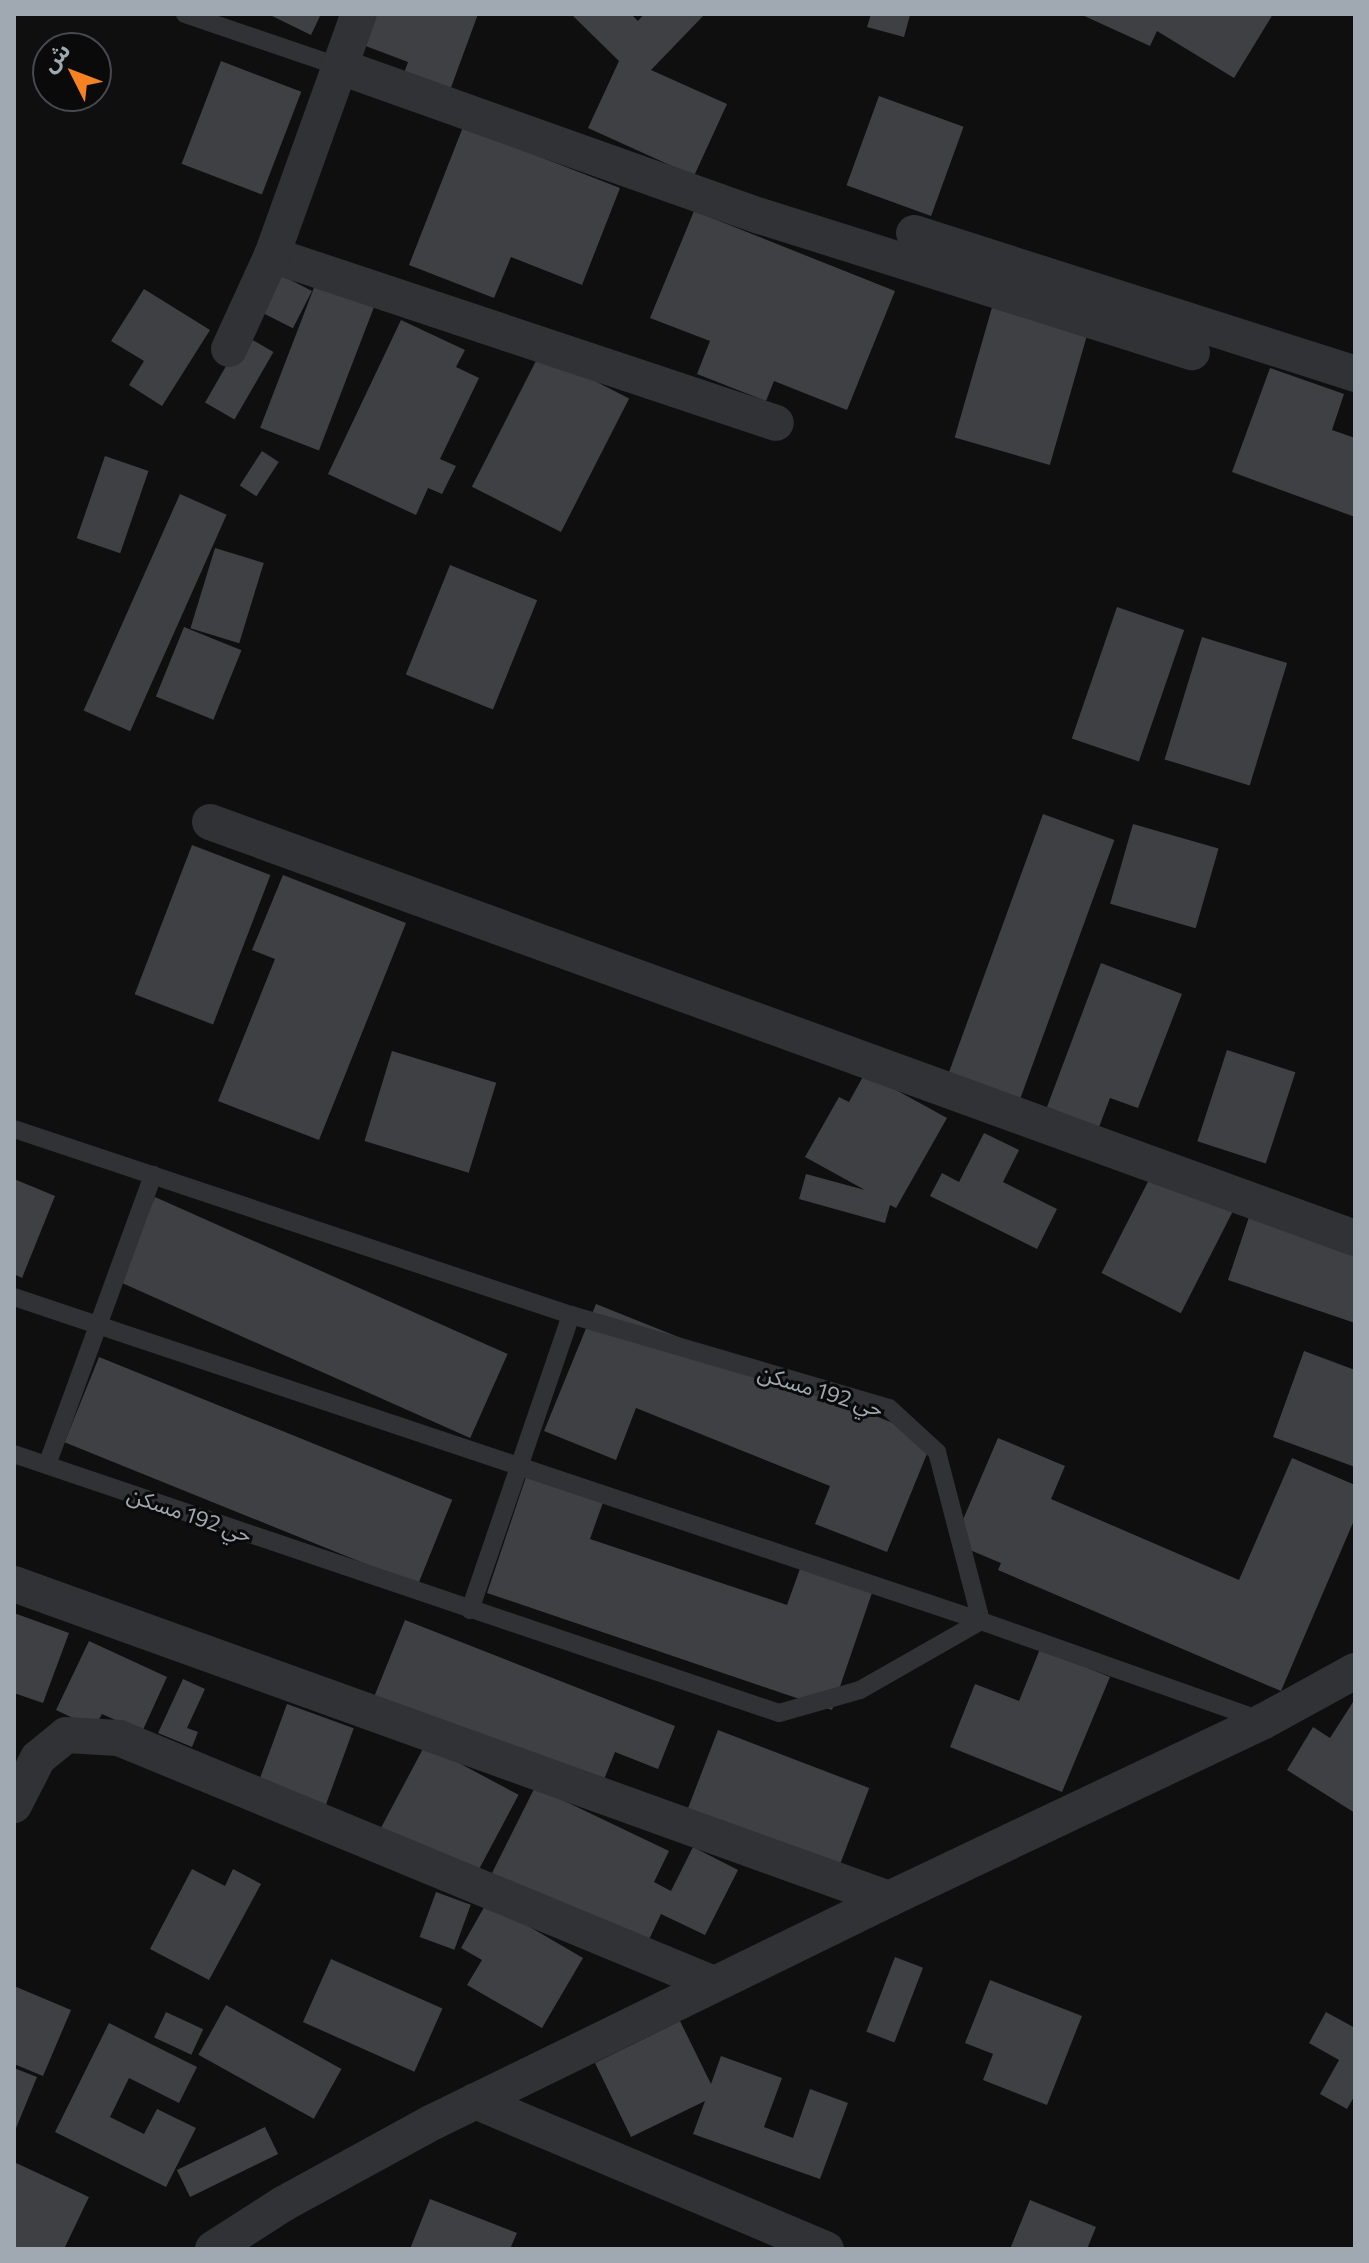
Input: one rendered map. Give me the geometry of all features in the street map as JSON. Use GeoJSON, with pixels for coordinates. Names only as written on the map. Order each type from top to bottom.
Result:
{"type":"FeatureCollection","features":[{"type":"Feature","properties":{"kind":"street"},"geometry":{"type":"LineString","coordinates":[[229,349],[272,255],[359,14]]}},
{"type":"Feature","properties":{"kind":"street"},"geometry":{"type":"LineString","coordinates":[[338,66],[760,216],[1192,352]]}},
{"type":"Feature","properties":{"kind":"street"},"geometry":{"type":"LineString","coordinates":[[914,233],[1355,374]]}},
{"type":"Feature","properties":{"kind":"street"},"geometry":{"type":"LineString","coordinates":[[272,255],[776,423]]}},
{"type":"Feature","properties":{"kind":"street"},"geometry":{"type":"LineString","coordinates":[[210,822],[1355,1238]]}},
{"type":"Feature","properties":{"kind":"street"},"geometry":{"type":"LineString","coordinates":[[14,1584],[889,1899]]}},
{"type":"Feature","properties":{"kind":"street"},"geometry":{"type":"LineString","coordinates":[[213,2249],[283,2204],[475,2101],[1264,1721],[1355,1671]]}},
{"type":"Feature","properties":{"kind":"street"},"geometry":{"type":"LineString","coordinates":[[14,1805],[38,1758],[66,1735],[119,1738],[714,1984]]}},
{"type":"Feature","properties":{"kind":"street"},"geometry":{"type":"LineString","coordinates":[[475,2101],[826,2249]]}},
{"type":"Feature","properties":{"kind":"lane"},"geometry":{"type":"LineString","coordinates":[[185,14],[338,66]]}},
{"type":"Feature","properties":{"kind":"lane","name":"حي 192 مسكن"},"geometry":{"type":"LineString","coordinates":[[14,1129],[571,1315],[889,1408],[937,1452],[981,1621],[860,1690],[779,1713],[14,1454]]}},
{"type":"Feature","properties":{"kind":"lane"},"geometry":{"type":"LineString","coordinates":[[47,1465],[153,1175]]}},
{"type":"Feature","properties":{"kind":"lane"},"geometry":{"type":"LineString","coordinates":[[14,1297],[981,1621],[1264,1721]]}},
{"type":"Feature","properties":{"kind":"lane"},"geometry":{"type":"LineString","coordinates":[[470,1610],[571,1315]]}},
{"type":"Feature","properties":{"kind":"building"},"geometry":{"type":"Polygon","coordinates":[[[268,14],[321,14],[311,35],[268,14]]]}},
{"type":"Feature","properties":{"kind":"building"},"geometry":{"type":"Polygon","coordinates":[[[375,14],[478,14],[449,93],[403,76],[408,62],[363,45],[375,14]]]}},
{"type":"Feature","properties":{"kind":"building"},"geometry":{"type":"Polygon","coordinates":[[[571,14],[631,14],[638,21],[644,14],[705,14],[651,70],[727,104],[694,176],[588,128],[619,61],[571,14]]]}},
{"type":"Feature","properties":{"kind":"building"},"geometry":{"type":"Polygon","coordinates":[[[871,14],[910,15],[904,37],[867,27],[871,14]]]}},
{"type":"Feature","properties":{"kind":"building"},"geometry":{"type":"Polygon","coordinates":[[[1080,14],[1273,14],[1234,78],[1157,31],[1150,46],[1080,14]]]}},
{"type":"Feature","properties":{"kind":"building"},"geometry":{"type":"Polygon","coordinates":[[[221,61],[301,92],[262,195],[182,164],[221,61]]]}},
{"type":"Feature","properties":{"kind":"building"},"geometry":{"type":"Polygon","coordinates":[[[879,96],[964,127],[931,216],[847,185],[879,96]]]}},
{"type":"Feature","properties":{"kind":"building"},"geometry":{"type":"Polygon","coordinates":[[[463,127],[620,188],[582,285],[511,257],[494,298],[409,265],[463,127]]]}},
{"type":"Feature","properties":{"kind":"building"},"geometry":{"type":"Polygon","coordinates":[[[694,211],[895,291],[847,410],[774,381],[766,401],[697,374],[710,341],[650,318],[694,211]]]}},
{"type":"Feature","properties":{"kind":"building"},"geometry":{"type":"Polygon","coordinates":[[[271,270],[312,291],[293,328],[252,307],[271,270]]]}},
{"type":"Feature","properties":{"kind":"building"},"geometry":{"type":"Polygon","coordinates":[[[315,285],[374,308],[319,450],[260,428],[315,285]]]}},
{"type":"Feature","properties":{"kind":"building"},"geometry":{"type":"Polygon","coordinates":[[[144,289],[210,330],[162,406],[129,385],[144,361],[111,341],[144,289]]]}},
{"type":"Feature","properties":{"kind":"building"},"geometry":{"type":"Polygon","coordinates":[[[993,304],[1088,331],[1050,465],[955,438],[993,304]]]}},
{"type":"Feature","properties":{"kind":"building"},"geometry":{"type":"Polygon","coordinates":[[[401,320],[465,350],[456,367],[479,378],[440,459],[456,466],[442,494],[428,488],[416,515],[328,474],[401,320]]]}},
{"type":"Feature","properties":{"kind":"building"},"geometry":{"type":"Polygon","coordinates":[[[244,335],[273,352],[234,420],[205,403],[244,335]]]}},
{"type":"Feature","properties":{"kind":"building"},"geometry":{"type":"Polygon","coordinates":[[[540,353],[629,398],[561,532],[472,487],[540,353]]]}},
{"type":"Feature","properties":{"kind":"building"},"geometry":{"type":"Polygon","coordinates":[[[1270,368],[1344,394],[1332,430],[1355,438],[1355,517],[1232,472],[1270,368]]]}},
{"type":"Feature","properties":{"kind":"building"},"geometry":{"type":"Polygon","coordinates":[[[262,451],[279,462],[256,496],[240,485],[262,451]]]}},
{"type":"Feature","properties":{"kind":"building"},"geometry":{"type":"Polygon","coordinates":[[[105,456],[148,471],[120,553],[77,538],[105,456]]]}},
{"type":"Feature","properties":{"kind":"building"},"geometry":{"type":"Polygon","coordinates":[[[180,494],[227,515],[130,731],[84,711],[180,494]]]}},
{"type":"Feature","properties":{"kind":"building"},"geometry":{"type":"Polygon","coordinates":[[[215,548],[264,563],[239,643],[190,628],[215,548]]]}},
{"type":"Feature","properties":{"kind":"building"},"geometry":{"type":"Polygon","coordinates":[[[450,565],[537,600],[493,710],[406,674],[450,565]]]}},
{"type":"Feature","properties":{"kind":"building"},"geometry":{"type":"Polygon","coordinates":[[[1117,607],[1184,630],[1139,762],[1072,738],[1117,607]]]}},
{"type":"Feature","properties":{"kind":"building"},"geometry":{"type":"Polygon","coordinates":[[[184,627],[241,650],[213,720],[156,697],[184,627]]]}},
{"type":"Feature","properties":{"kind":"building"},"geometry":{"type":"Polygon","coordinates":[[[1202,637],[1287,663],[1250,785],[1165,759],[1202,637]]]}},
{"type":"Feature","properties":{"kind":"building"},"geometry":{"type":"Polygon","coordinates":[[[1043,814],[1114,840],[1020,1099],[949,1073],[1043,814]]]}},
{"type":"Feature","properties":{"kind":"building"},"geometry":{"type":"Polygon","coordinates":[[[1133,824],[1219,849],[1196,928],[1110,904],[1133,824]]]}},
{"type":"Feature","properties":{"kind":"building"},"geometry":{"type":"Polygon","coordinates":[[[192,845],[270,875],[213,1024],[135,994],[192,845]]]}},
{"type":"Feature","properties":{"kind":"building"},"geometry":{"type":"Polygon","coordinates":[[[283,875],[406,923],[319,1140],[218,1101],[275,959],[252,950],[283,875]]]}},
{"type":"Feature","properties":{"kind":"building"},"geometry":{"type":"Polygon","coordinates":[[[1101,963],[1182,994],[1138,1108],[1110,1098],[1099,1127],[1047,1107],[1101,963]]]}},
{"type":"Feature","properties":{"kind":"building"},"geometry":{"type":"Polygon","coordinates":[[[1227,1050],[1295,1072],[1266,1164],[1197,1141],[1227,1050]]]}},
{"type":"Feature","properties":{"kind":"building"},"geometry":{"type":"Polygon","coordinates":[[[392,1051],[496,1083],[469,1173],[365,1141],[392,1051]]]}},
{"type":"Feature","properties":{"kind":"building"},"geometry":{"type":"Polygon","coordinates":[[[865,1073],[947,1118],[896,1208],[890,1205],[885,1223],[799,1199],[806,1174],[865,1190],[805,1157],[839,1097],[849,1102],[865,1073]]]}},
{"type":"Feature","properties":{"kind":"building"},"geometry":{"type":"Polygon","coordinates":[[[984,1133],[1019,1150],[1003,1182],[1057,1209],[1037,1249],[930,1196],[942,1173],[959,1182],[984,1133]]]}},
{"type":"Feature","properties":{"kind":"building"},"geometry":{"type":"Polygon","coordinates":[[[1156,1166],[1235,1206],[1181,1313],[1102,1273],[1156,1166]]]}},
{"type":"Feature","properties":{"kind":"building"},"geometry":{"type":"Polygon","coordinates":[[[14,1179],[55,1196],[22,1278],[14,1274],[14,1179]]]}},
{"type":"Feature","properties":{"kind":"building"},"geometry":{"type":"Polygon","coordinates":[[[155,1197],[508,1354],[470,1438],[118,1281],[155,1197]]]}},
{"type":"Feature","properties":{"kind":"building"},"geometry":{"type":"Polygon","coordinates":[[[1252,1208],[1355,1243],[1355,1323],[1228,1280],[1252,1208]]]}},
{"type":"Feature","properties":{"kind":"building"},"geometry":{"type":"Polygon","coordinates":[[[596,1304],[933,1439],[887,1552],[815,1524],[830,1486],[636,1408],[616,1460],[544,1431],[596,1304]]]}},
{"type":"Feature","properties":{"kind":"building"},"geometry":{"type":"Polygon","coordinates":[[[1304,1351],[1355,1370],[1355,1467],[1273,1437],[1304,1351]]]}},
{"type":"Feature","properties":{"kind":"building"},"geometry":{"type":"Polygon","coordinates":[[[99,1357],[452,1500],[418,1585],[65,1442],[99,1357]]]}},
{"type":"Feature","properties":{"kind":"building"},"geometry":{"type":"Polygon","coordinates":[[[998,1438],[1065,1466],[1051,1499],[1239,1580],[1292,1458],[1355,1485],[1355,1518],[1281,1691],[998,1570],[1001,1563],[953,1543],[998,1438]]]}},
{"type":"Feature","properties":{"kind":"building"},"geometry":{"type":"Polygon","coordinates":[[[529,1468],[606,1494],[590,1539],[787,1605],[802,1563],[874,1587],[832,1710],[487,1593],[529,1468]]]}},
{"type":"Feature","properties":{"kind":"building"},"geometry":{"type":"Polygon","coordinates":[[[14,1613],[69,1633],[43,1703],[14,1693],[14,1613]]]}},
{"type":"Feature","properties":{"kind":"building"},"geometry":{"type":"Polygon","coordinates":[[[405,1620],[675,1726],[658,1769],[615,1752],[601,1787],[374,1697],[405,1620]]]}},
{"type":"Feature","properties":{"kind":"building"},"geometry":{"type":"Polygon","coordinates":[[[89,1641],[167,1677],[142,1732],[102,1714],[94,1728],[56,1710],[89,1641]]]}},
{"type":"Feature","properties":{"kind":"building"},"geometry":{"type":"Polygon","coordinates":[[[1040,1649],[1110,1677],[1062,1792],[950,1747],[975,1684],[1019,1701],[1040,1649]]]}},
{"type":"Feature","properties":{"kind":"building"},"geometry":{"type":"Polygon","coordinates":[[[183,1679],[205,1689],[187,1728],[198,1732],[192,1747],[158,1733],[183,1679]]]}},
{"type":"Feature","properties":{"kind":"building"},"geometry":{"type":"Polygon","coordinates":[[[1355,1699],[1355,1813],[1287,1770],[1313,1727],[1330,1738],[1355,1699]]]}},
{"type":"Feature","properties":{"kind":"building"},"geometry":{"type":"Polygon","coordinates":[[[287,1704],[354,1728],[321,1818],[255,1793],[287,1704]]]}},
{"type":"Feature","properties":{"kind":"building"},"geometry":{"type":"Polygon","coordinates":[[[718,1730],[869,1788],[836,1874],[685,1816],[718,1730]]]}},
{"type":"Feature","properties":{"kind":"building"},"geometry":{"type":"Polygon","coordinates":[[[425,1745],[519,1795],[472,1883],[378,1833],[425,1745]]]}},
{"type":"Feature","properties":{"kind":"building"},"geometry":{"type":"Polygon","coordinates":[[[535,1787],[669,1851],[654,1882],[671,1891],[693,1847],[738,1870],[705,1935],[661,1914],[645,1948],[492,1873],[535,1787]]]}},
{"type":"Feature","properties":{"kind":"building"},"geometry":{"type":"Polygon","coordinates":[[[192,1869],[225,1886],[233,1869],[261,1884],[209,1980],[150,1949],[192,1869]]]}},
{"type":"Feature","properties":{"kind":"building"},"geometry":{"type":"Polygon","coordinates":[[[436,1892],[471,1905],[454,1950],[420,1937],[436,1892]]]}},
{"type":"Feature","properties":{"kind":"building"},"geometry":{"type":"Polygon","coordinates":[[[487,1902],[583,1958],[542,2028],[467,1985],[482,1960],[461,1948],[487,1902]]]}},
{"type":"Feature","properties":{"kind":"building"},"geometry":{"type":"Polygon","coordinates":[[[895,1957],[923,1968],[894,2042],[866,2032],[895,1957]]]}},
{"type":"Feature","properties":{"kind":"building"},"geometry":{"type":"Polygon","coordinates":[[[331,1959],[442,2009],[414,2072],[303,2022],[331,1959]]]}},
{"type":"Feature","properties":{"kind":"building"},"geometry":{"type":"Polygon","coordinates":[[[990,1980],[1082,2016],[1047,2105],[983,2080],[993,2054],[965,2043],[990,1980]]]}},
{"type":"Feature","properties":{"kind":"building"},"geometry":{"type":"Polygon","coordinates":[[[14,1986],[71,2010],[43,2076],[14,2064],[14,1986]]]}},
{"type":"Feature","properties":{"kind":"building"},"geometry":{"type":"Polygon","coordinates":[[[226,2005],[341,2069],[314,2119],[198,2055],[226,2005]]]}},
{"type":"Feature","properties":{"kind":"building"},"geometry":{"type":"Polygon","coordinates":[[[166,2012],[203,2029],[191,2055],[154,2037],[166,2012]]]}},
{"type":"Feature","properties":{"kind":"building"},"geometry":{"type":"Polygon","coordinates":[[[1326,2012],[1355,2028],[1355,2095],[1347,2109],[1320,2094],[1339,2060],[1309,2043],[1326,2012]]]}},
{"type":"Feature","properties":{"kind":"building"},"geometry":{"type":"Polygon","coordinates":[[[680,2021],[711,2084],[721,2056],[782,2078],[764,2127],[793,2138],[810,2089],[848,2103],[820,2179],[693,2134],[705,2101],[631,2137],[595,2063],[680,2021]]]}},
{"type":"Feature","properties":{"kind":"building"},"geometry":{"type":"Polygon","coordinates":[[[109,2023],[197,2067],[179,2103],[129,2078],[110,2117],[144,2134],[157,2109],[196,2128],[166,2187],[55,2132],[109,2023]]]}},
{"type":"Feature","properties":{"kind":"building"},"geometry":{"type":"Polygon","coordinates":[[[14,2068],[37,2077],[14,2133],[14,2068]]]}},
{"type":"Feature","properties":{"kind":"building"},"geometry":{"type":"Polygon","coordinates":[[[265,2127],[278,2154],[190,2197],[177,2170],[265,2127]]]}},
{"type":"Feature","properties":{"kind":"building"},"geometry":{"type":"Polygon","coordinates":[[[14,2162],[89,2197],[64,2249],[14,2249],[14,2162]]]}},
{"type":"Feature","properties":{"kind":"building"},"geometry":{"type":"Polygon","coordinates":[[[430,2199],[517,2233],[510,2249],[410,2249],[430,2199]]]}},
{"type":"Feature","properties":{"kind":"building"},"geometry":{"type":"Polygon","coordinates":[[[1030,2200],[1096,2227],[1087,2249],[1010,2249],[1030,2200]]]}}]}
